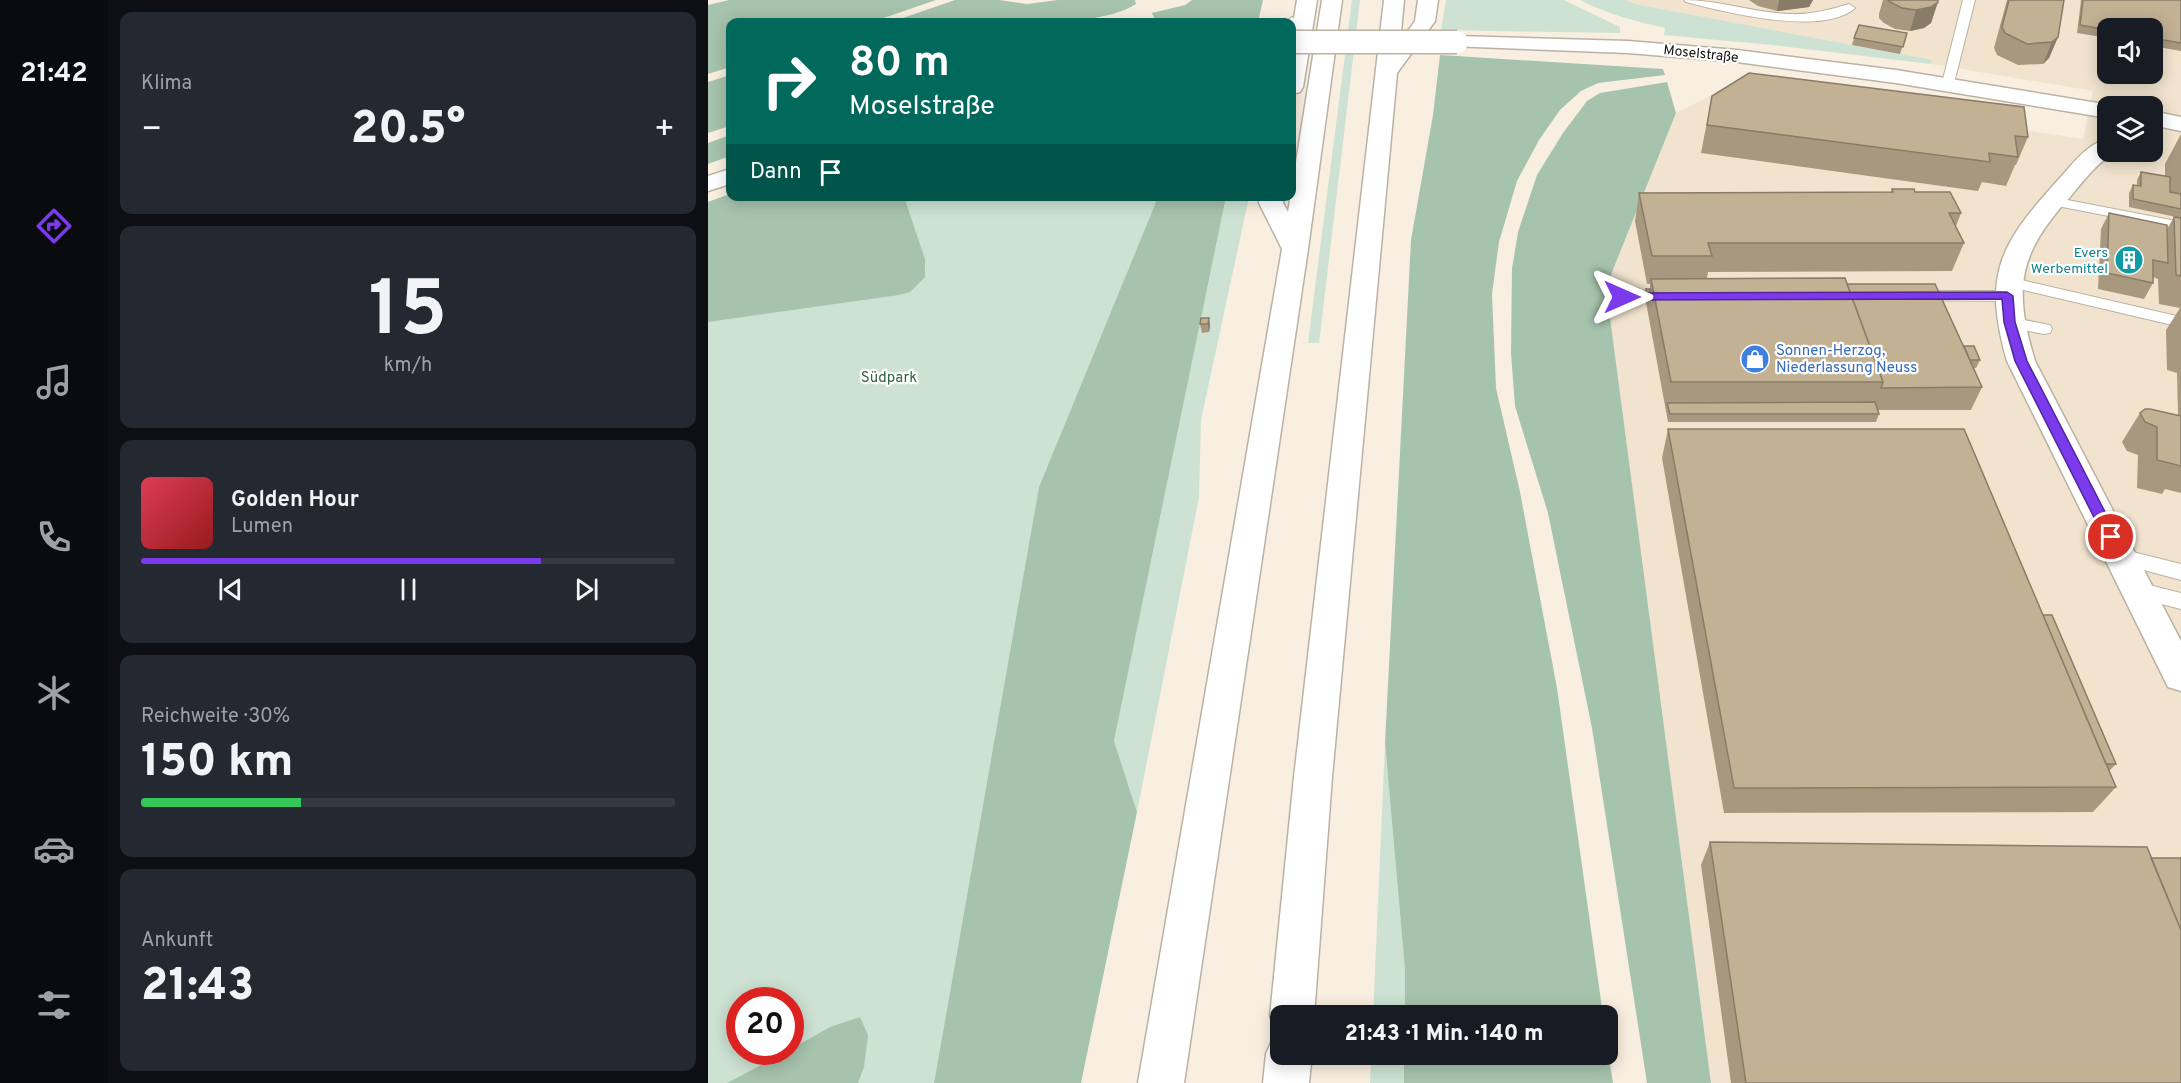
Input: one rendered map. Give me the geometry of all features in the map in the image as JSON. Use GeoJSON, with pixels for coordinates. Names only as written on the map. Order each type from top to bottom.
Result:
{"type":"FeatureCollection","features":[{"type":"Feature","properties":{"kind":"main road"},"geometry":{"type":"LineString","coordinates":[[1296,64],[1307,0]]}},
{"type":"Feature","properties":{"kind":"main road"},"geometry":{"type":"LineString","coordinates":[[1161,1083],[1295,249],[1332,0]]}},
{"type":"Feature","properties":{"kind":"main road"},"geometry":{"type":"LineString","coordinates":[[1293,1005],[1313,777],[1394,0]]}},
{"type":"Feature","properties":{"kind":"main road"},"geometry":{"type":"LineString","coordinates":[[1384,80],[1425,21],[1428,0]]}},
{"type":"Feature","properties":{"kind":"main road","name":"Moselstraße"},"geometry":{"type":"LineString","coordinates":[[1296,29],[1457,42],[1685,51],[1948,83],[2097,109]]}},
{"type":"Feature","properties":{"kind":"main road"},"geometry":{"type":"LineString","coordinates":[[2097,153],[2052,201],[2020,241],[2014,255],[2008,300],[2021,361],[2181,676]]}},
{"type":"Feature","properties":{"kind":"main road"},"geometry":{"type":"LineString","coordinates":[[708,184],[726,177]]}},
{"type":"Feature","properties":{"kind":"main road"},"geometry":{"type":"LineString","coordinates":[[1271,201],[1295,249]]}},
{"type":"Feature","properties":{"kind":"main road"},"geometry":{"type":"LineString","coordinates":[[1286,1083],[1288,1065]]}},
{"type":"Feature","properties":{"kind":"lane"},"geometry":{"type":"LineString","coordinates":[[1690,0],[1788,19],[1817,18],[1848,9]]}},
{"type":"Feature","properties":{"kind":"lane"},"geometry":{"type":"LineString","coordinates":[[1948,83],[1969,0]]}},
{"type":"Feature","properties":{"kind":"lane"},"geometry":{"type":"LineString","coordinates":[[2052,201],[2181,226]]}},
{"type":"Feature","properties":{"kind":"lane"},"geometry":{"type":"LineString","coordinates":[[1622,297],[1692,296]]}},
{"type":"Feature","properties":{"kind":"lane"},"geometry":{"type":"LineString","coordinates":[[1902,296],[2008,300],[2181,322]]}},
{"type":"Feature","properties":{"kind":"lane"},"geometry":{"type":"LineString","coordinates":[[2008,300],[2044,328]]}},
{"type":"Feature","properties":{"kind":"lane"},"geometry":{"type":"LineString","coordinates":[[2121,557],[2181,572]]}},
{"type":"Feature","properties":{"kind":"lane"},"geometry":{"type":"LineString","coordinates":[[2137,590],[2181,601]]}},
{"type":"Feature","properties":{"kind":"shaded area"},"geometry":{"type":"Polygon","coordinates":[[[1626,0],[2181,0],[2181,1083],[1711,1083],[1606,286],[1676,113],[1733,85],[2083,139],[2093,91],[1931,64],[1932,60],[1635,4],[1626,0]]]}},
{"type":"Feature","properties":{"kind":"green space"},"geometry":{"type":"Polygon","coordinates":[[[729,0],[936,0],[884,18],[726,18],[726,68],[708,74],[708,5],[729,0]]]}},
{"type":"Feature","properties":{"kind":"green space"},"geometry":{"type":"Polygon","coordinates":[[[955,0],[999,0],[1027,4],[1058,0],[1135,0],[1136,4],[1115,13],[1092,18],[903,18],[955,0]]]}},
{"type":"Feature","properties":{"kind":"green space"},"geometry":{"type":"Polygon","coordinates":[[[1192,0],[1263,0],[1259,18],[1154,18],[1152,13],[1185,5],[1192,0]]]}},
{"type":"Feature","properties":{"kind":"green space"},"geometry":{"type":"Polygon","coordinates":[[[1352,0],[1360,0],[1319,343],[1308,343],[1352,0]]]}},
{"type":"Feature","properties":{"kind":"green space"},"geometry":{"type":"Polygon","coordinates":[[[1446,0],[1564,0],[1620,27],[1620,33],[1441,30],[1446,0]]]}},
{"type":"Feature","properties":{"kind":"green space"},"geometry":{"type":"Polygon","coordinates":[[[1580,0],[1626,0],[1635,4],[1932,60],[1931,64],[1664,35],[1665,28],[1632,20],[1580,0]]]}},
{"type":"Feature","properties":{"kind":"green space"},"geometry":{"type":"Polygon","coordinates":[[[1440,55],[1663,69],[1665,75],[1598,83],[1581,91],[1560,110],[1539,140],[1517,181],[1499,242],[1492,294],[1496,388],[1520,492],[1557,688],[1602,1005],[1405,1005],[1405,970],[1385,743],[1411,240],[1433,115],[1440,55]]]}},
{"type":"Feature","properties":{"kind":"green space"},"geometry":{"type":"Polygon","coordinates":[[[726,76],[726,127],[708,133],[708,82],[726,76]]]}},
{"type":"Feature","properties":{"kind":"green space"},"geometry":{"type":"Polygon","coordinates":[[[1667,82],[1676,113],[1606,287],[1711,1083],[1647,1083],[1592,728],[1548,513],[1515,406],[1511,353],[1512,269],[1518,232],[1537,175],[1563,133],[1587,101],[1600,93],[1667,82]]]}},
{"type":"Feature","properties":{"kind":"green space"},"geometry":{"type":"Polygon","coordinates":[[[726,136],[726,157],[708,164],[708,143],[726,136]]]}},
{"type":"Feature","properties":{"kind":"green space","name":"Südpark"},"geometry":{"type":"Polygon","coordinates":[[[726,195],[726,201],[1156,201],[1039,487],[934,1083],[708,1083],[708,202],[726,195]]]}},
{"type":"Feature","properties":{"kind":"green space"},"geometry":{"type":"Polygon","coordinates":[[[726,195],[726,201],[905,201],[925,259],[925,277],[910,292],[899,295],[708,322],[708,202],[726,195]]]}},
{"type":"Feature","properties":{"kind":"green space"},"geometry":{"type":"Polygon","coordinates":[[[1156,201],[1225,201],[1114,741],[1137,812],[1081,1083],[934,1083],[1039,487],[1156,201]]]}},
{"type":"Feature","properties":{"kind":"green space"},"geometry":{"type":"Polygon","coordinates":[[[1225,201],[1248,201],[1201,420],[1199,497],[1137,812],[1114,741],[1225,201]]]}},
{"type":"Feature","properties":{"kind":"green space"},"geometry":{"type":"Polygon","coordinates":[[[1385,744],[1405,970],[1405,1005],[1373,1005],[1385,744]]]}},
{"type":"Feature","properties":{"kind":"green space"},"geometry":{"type":"Polygon","coordinates":[[[860,1017],[868,1035],[864,1067],[858,1083],[727,1083],[761,1065],[804,1065],[804,1042],[830,1027],[860,1017]]]}},
{"type":"Feature","properties":{"kind":"green space"},"geometry":{"type":"Polygon","coordinates":[[[1371,1065],[1404,1065],[1404,1083],[1370,1083],[1371,1065]]]}},
{"type":"Feature","properties":{"kind":"green space"},"geometry":{"type":"Polygon","coordinates":[[[1404,1065],[1610,1065],[1613,1083],[1404,1083],[1404,1065]]]}},
{"type":"Feature","properties":{"kind":"building"},"geometry":{"type":"Polygon","coordinates":[[[1888,0],[1938,0],[1938,2],[1931,7],[1916,10],[1902,8],[1888,0]]]}},
{"type":"Feature","properties":{"kind":"building"},"geometry":{"type":"Polygon","coordinates":[[[2009,0],[2064,0],[2058,37],[2052,42],[2027,44],[2005,33],[2002,27],[2009,0]]]}},
{"type":"Feature","properties":{"kind":"building"},"geometry":{"type":"Polygon","coordinates":[[[2083,0],[2181,0],[2181,43],[2163,40],[2163,18],[2097,18],[2097,28],[2080,25],[2083,0]]]}},
{"type":"Feature","properties":{"kind":"building"},"geometry":{"type":"Polygon","coordinates":[[[1859,25],[1907,33],[1903,47],[1854,38],[1859,25]]]}},
{"type":"Feature","properties":{"kind":"building"},"geometry":{"type":"Polygon","coordinates":[[[1749,73],[2024,107],[2028,137],[2015,136],[2018,157],[1989,153],[1990,162],[1707,125],[1712,96],[1749,73]]]}},
{"type":"Feature","properties":{"kind":"building"},"geometry":{"type":"Polygon","coordinates":[[[2141,172],[2170,177],[2170,192],[2181,194],[2181,209],[2133,199],[2133,185],[2141,186],[2141,172]]]}},
{"type":"Feature","properties":{"kind":"building"},"geometry":{"type":"Polygon","coordinates":[[[1892,189],[1914,189],[1915,192],[1950,192],[1961,213],[1949,213],[1964,243],[1708,243],[1712,256],[1652,256],[1639,193],[1893,192],[1892,189]]]}},
{"type":"Feature","properties":{"kind":"building","name":"Evers Werbemittel"},"geometry":{"type":"Polygon","coordinates":[[[2109,213],[2167,225],[2168,263],[2153,260],[2153,283],[2107,273],[2109,213]]]}},
{"type":"Feature","properties":{"kind":"building"},"geometry":{"type":"Polygon","coordinates":[[[2174,217],[2181,218],[2181,276],[2176,275],[2174,217]]]}},
{"type":"Feature","properties":{"kind":"building","name":"Sonnen-Herzog, Niederlassung Neuss"},"geometry":{"type":"Polygon","coordinates":[[[1845,278],[1883,382],[1671,382],[1651,279],[1845,278]]]}},
{"type":"Feature","properties":{"kind":"building"},"geometry":{"type":"Polygon","coordinates":[[[1847,284],[1935,284],[1982,387],[1881,388],[1883,382],[1847,284]]]}},
{"type":"Feature","properties":{"kind":"building"},"geometry":{"type":"Polygon","coordinates":[[[1201,318],[1209,318],[1208,324],[1200,324],[1201,318]]]}},
{"type":"Feature","properties":{"kind":"building"},"geometry":{"type":"Polygon","coordinates":[[[1964,346],[1974,346],[1980,360],[1970,360],[1964,346]]]}},
{"type":"Feature","properties":{"kind":"building"},"geometry":{"type":"Polygon","coordinates":[[[1875,402],[1879,414],[1670,414],[1667,403],[1875,402]]]}},
{"type":"Feature","properties":{"kind":"building"},"geometry":{"type":"Polygon","coordinates":[[[2145,409],[2181,416],[2181,466],[2157,460],[2157,427],[2145,422],[2140,413],[2145,409]]]}},
{"type":"Feature","properties":{"kind":"building"},"geometry":{"type":"Polygon","coordinates":[[[1668,429],[1964,429],[2116,787],[1734,788],[1668,429]]]}},
{"type":"Feature","properties":{"kind":"building"},"geometry":{"type":"Polygon","coordinates":[[[2043,615],[2052,615],[2116,764],[2106,764],[2043,615]]]}},
{"type":"Feature","properties":{"kind":"building"},"geometry":{"type":"Polygon","coordinates":[[[1710,842],[2147,847],[2181,930],[2181,1083],[1746,1083],[1710,842]]]}},
{"type":"Feature","properties":{"kind":"building"},"geometry":{"type":"Polygon","coordinates":[[[2151,858],[2181,858],[2181,930],[2151,858]]]}},
{"type":"Feature","properties":{"kind":"place","name":"Evers Werbemittel"},"geometry":{"type":"Point","coordinates":[2129,260]}},
{"type":"Feature","properties":{"kind":"place","name":"Sonnen-Herzog, Niederlassung Neuss"},"geometry":{"type":"Point","coordinates":[1755,359]}},
{"type":"Feature","properties":{"kind":"route"},"geometry":{"type":"LineString","coordinates":[[1622,297],[2007,296],[2009,322],[2021,361],[2111,537]]}}]}
